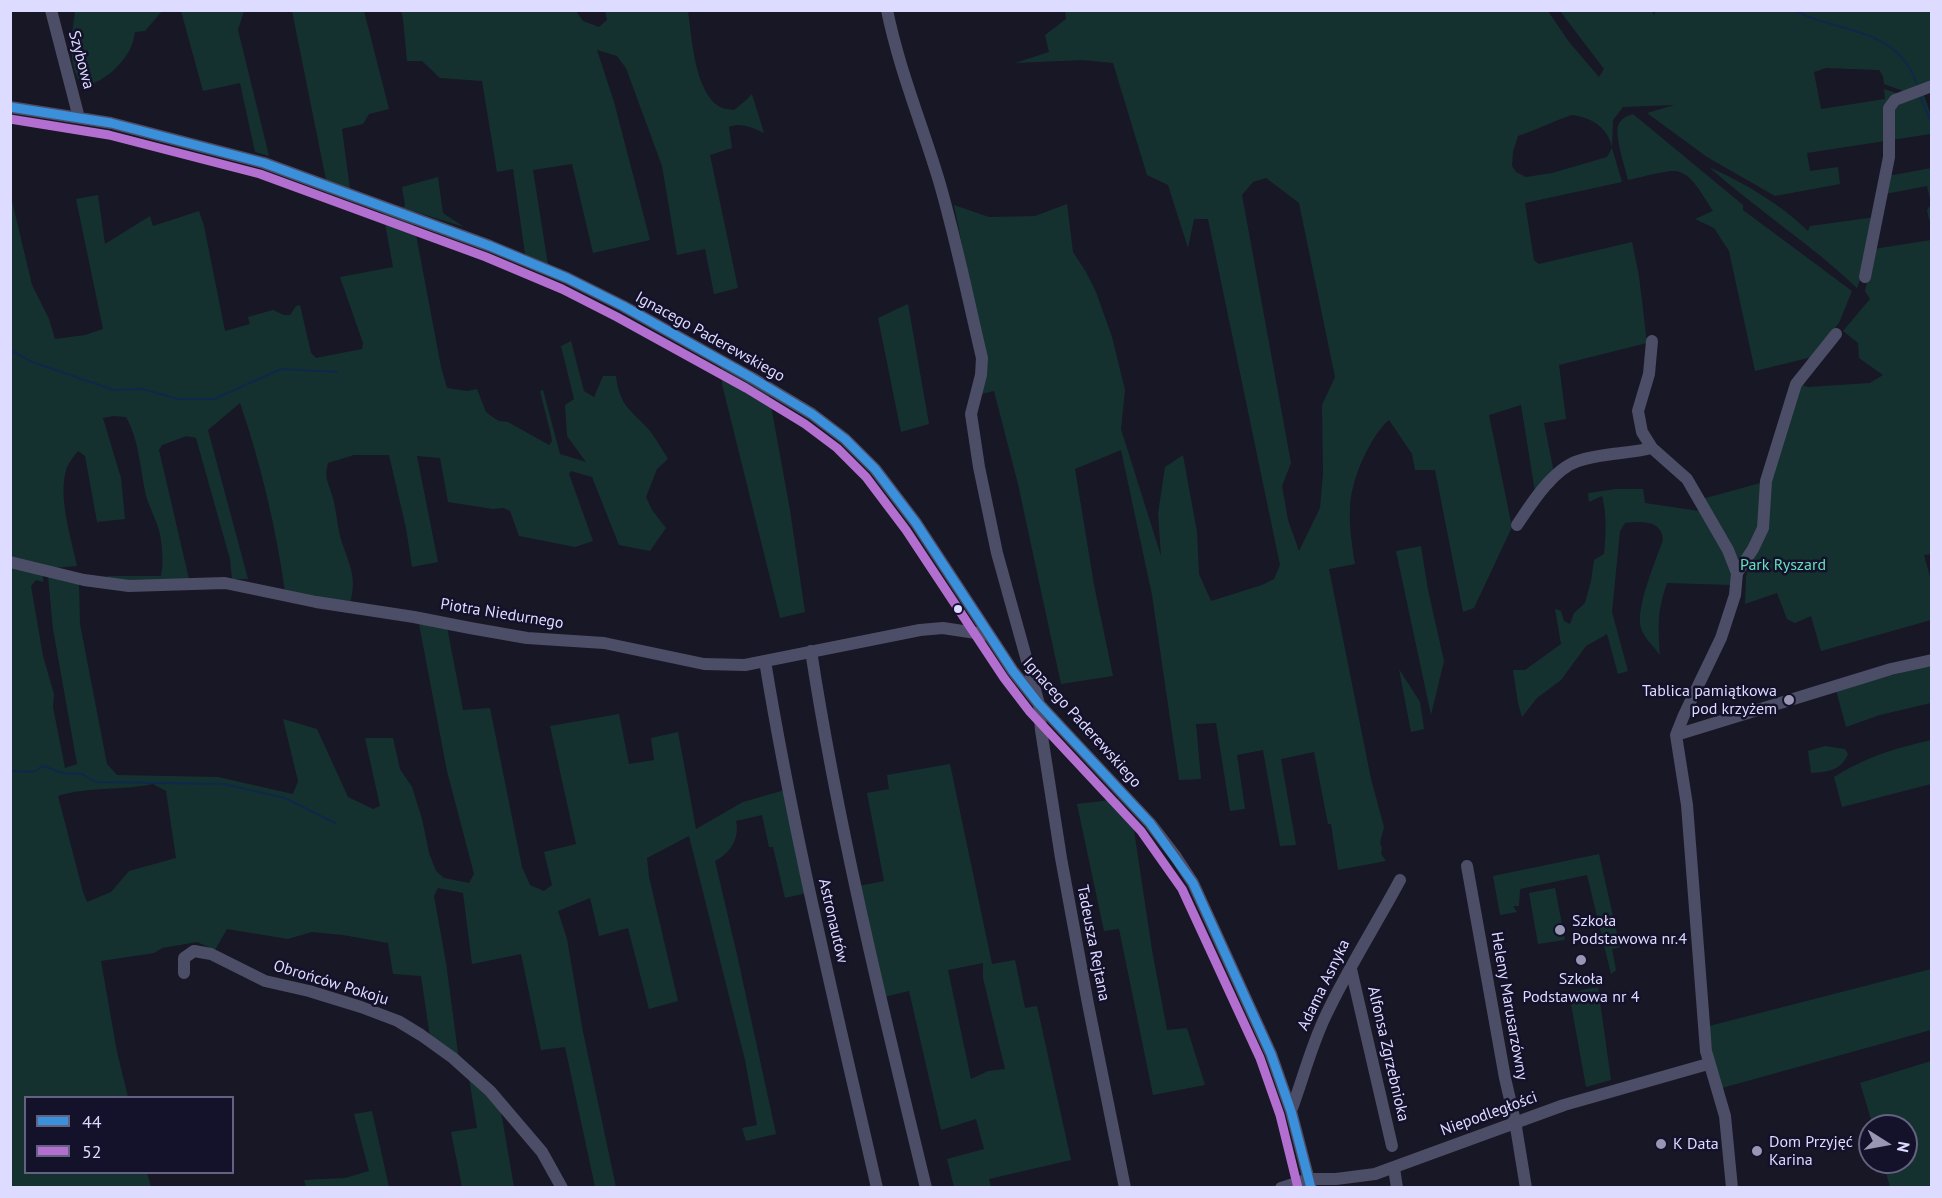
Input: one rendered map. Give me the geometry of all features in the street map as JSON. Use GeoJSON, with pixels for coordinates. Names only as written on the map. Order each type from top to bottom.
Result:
{"type":"FeatureCollection","features":[{"type":"Feature","properties":{"kind":"street","name":"Szybowa"},"geometry":{"type":"LineString","coordinates":[[51,10],[79,118]]}},
{"type":"Feature","properties":{"kind":"street","name":"Tadeusza Rejtana"},"geometry":{"type":"LineString","coordinates":[[887,10],[902,70],[954,234],[982,358],[981,375],[971,414],[979,467],[997,553],[1039,704],[1049,788],[1085,993],[1125,1188]]}},
{"type":"Feature","properties":{"kind":"street"},"geometry":{"type":"LineString","coordinates":[[1865,277],[1889,157],[1889,108],[1895,100],[1923,90]]}},
{"type":"Feature","properties":{"kind":"street","name":"Ignacego Paderewskiego"},"geometry":{"type":"LineString","coordinates":[[10,107],[111,123],[264,163],[481,242],[592,290],[742,372],[812,414],[845,439],[875,469],[916,523],[1012,671],[1039,704],[1150,823],[1193,884],[1271,1054],[1291,1111],[1310,1184]]}},
{"type":"Feature","properties":{"kind":"street"},"geometry":{"type":"LineString","coordinates":[[1737,573],[1753,549],[1763,528],[1766,481],[1796,384],[1836,334]]}},
{"type":"Feature","properties":{"kind":"street"},"geometry":{"type":"LineString","coordinates":[[1652,341],[1649,374],[1638,411],[1642,432],[1652,448],[1687,479],[1728,550],[1737,573],[1735,595],[1721,638],[1676,735],[1687,808],[1706,1051],[1708,1064],[1718,1085],[1725,1116],[1732,1188]]}},
{"type":"Feature","properties":{"kind":"street"},"geometry":{"type":"LineString","coordinates":[[1516,525],[1534,500],[1565,468],[1578,460],[1652,448]]}},
{"type":"Feature","properties":{"kind":"street","name":"Piotra Niedurnego"},"geometry":{"type":"LineString","coordinates":[[10,562],[84,580],[129,586],[225,583],[316,602],[527,638],[604,644],[704,664],[739,665],[920,630],[943,628],[989,635]]}},
{"type":"Feature","properties":{"kind":"street"},"geometry":{"type":"LineString","coordinates":[[811,651],[823,731],[866,939],[926,1188]]}},
{"type":"Feature","properties":{"kind":"street","name":"Astronautów"},"geometry":{"type":"LineString","coordinates":[[765,660],[782,763],[877,1188]]}},
{"type":"Feature","properties":{"kind":"street"},"geometry":{"type":"LineString","coordinates":[[1676,735],[1891,669],[1932,660]]}},
{"type":"Feature","properties":{"kind":"street","name":"Heleny Marusarzówny"},"geometry":{"type":"LineString","coordinates":[[1467,866],[1526,1188]]}},
{"type":"Feature","properties":{"kind":"street","name":"Adama Asnyka"},"geometry":{"type":"LineString","coordinates":[[1291,1111],[1316,1037],[1327,1013],[1366,938],[1400,880]]}},
{"type":"Feature","properties":{"kind":"street","name":"Obrońców Pokoju"},"geometry":{"type":"LineString","coordinates":[[184,973],[184,958],[194,951],[211,954],[265,981],[353,1004],[398,1021],[453,1058],[490,1091],[542,1152],[562,1188]]}},
{"type":"Feature","properties":{"kind":"street","name":"Alfonsa Zgrzebnioka"},"geometry":{"type":"LineString","coordinates":[[1351,969],[1392,1146]]}},
{"type":"Feature","properties":{"kind":"street","name":"Niepodległości"},"geometry":{"type":"LineString","coordinates":[[1281,1188],[1366,1175],[1394,1168],[1515,1121],[1598,1094],[1708,1064]]}},
{"type":"Feature","properties":{"kind":"street"},"geometry":{"type":"LineString","coordinates":[[1394,1168],[1397,1188]]}},
{"type":"Feature","properties":{"kind":"green space"},"geometry":{"type":"Polygon","coordinates":[[[75,10],[162,11],[145,31],[135,32],[130,49],[116,68],[97,82],[84,86],[78,79],[72,61],[75,10]]]}},
{"type":"Feature","properties":{"kind":"green space"},"geometry":{"type":"Polygon","coordinates":[[[1656,10],[1931,11],[1931,82],[1906,92],[1884,84],[1879,70],[1826,68],[1814,72],[1821,109],[1885,99],[1884,89],[1900,94],[1889,99],[1885,141],[1807,153],[1810,171],[1838,167],[1840,184],[1775,196],[1707,157],[1647,113],[1674,105],[1623,107],[1613,120],[1612,148],[1622,182],[1525,203],[1534,260],[1539,264],[1632,242],[1639,276],[1647,343],[1559,365],[1566,419],[1544,423],[1554,473],[1535,492],[1521,405],[1489,415],[1512,527],[1474,608],[1463,612],[1435,470],[1415,470],[1412,454],[1389,420],[1368,448],[1357,473],[1351,497],[1350,529],[1355,564],[1329,569],[1371,779],[1384,827],[1380,843],[1381,854],[1386,861],[1338,870],[1331,824],[1328,824],[1314,752],[1281,759],[1296,845],[1280,846],[1263,750],[1237,755],[1245,809],[1230,811],[1216,723],[1196,724],[1201,779],[1179,780],[1152,595],[1121,450],[1075,469],[1094,585],[1113,676],[1061,684],[1018,484],[994,391],[981,394],[968,275],[954,205],[989,217],[1035,216],[1067,204],[1073,252],[1096,292],[1112,337],[1125,390],[1121,429],[1161,556],[1158,514],[1165,467],[1183,455],[1197,532],[1199,574],[1211,601],[1274,579],[1280,565],[1208,219],[1194,219],[1188,248],[1168,185],[1147,175],[1113,63],[1082,60],[1015,63],[1049,52],[1045,35],[1066,19],[1065,11],[1548,11],[1569,42],[1599,77],[1604,69],[1560,11],[1652,11],[1654,15],[1656,10]],[[1572,115],[1518,136],[1512,166],[1516,172],[1526,177],[1552,173],[1607,157],[1612,148],[1603,129],[1586,118],[1572,115]],[[1266,178],[1253,182],[1242,195],[1291,463],[1282,486],[1288,520],[1299,551],[1320,508],[1323,474],[1322,405],[1335,377],[1299,203],[1266,178]]]}},
{"type":"Feature","properties":{"kind":"green space"},"geometry":{"type":"Polygon","coordinates":[[[181,11],[244,11],[238,30],[269,156],[255,152],[240,83],[203,91],[181,11]]]}},
{"type":"Feature","properties":{"kind":"green space"},"geometry":{"type":"Polygon","coordinates":[[[292,11],[364,11],[389,109],[369,114],[363,124],[342,129],[350,189],[326,180],[292,11]]]}},
{"type":"Feature","properties":{"kind":"green space"},"geometry":{"type":"Polygon","coordinates":[[[401,11],[576,11],[583,21],[599,27],[607,20],[605,11],[688,11],[696,63],[711,100],[720,107],[734,110],[752,94],[764,133],[743,125],[729,127],[732,148],[710,155],[738,288],[714,294],[705,249],[677,255],[662,166],[626,68],[617,56],[597,50],[614,102],[650,240],[593,253],[572,164],[533,170],[548,265],[525,254],[513,169],[497,172],[482,81],[440,78],[422,61],[407,61],[401,11]]]}},
{"type":"Feature","properties":{"kind":"green space"},"geometry":{"type":"Polygon","coordinates":[[[1923,93],[1931,115],[1931,134],[1891,140],[1894,107],[1923,93]]]}},
{"type":"Feature","properties":{"kind":"green space"},"geometry":{"type":"Polygon","coordinates":[[[1633,114],[1743,205],[1743,210],[1852,291],[1839,323],[1816,356],[1755,371],[1729,251],[1714,228],[1695,219],[1713,211],[1702,193],[1681,172],[1671,171],[1628,180],[1617,131],[1620,121],[1633,114]]]}},
{"type":"Feature","properties":{"kind":"green space"},"geometry":{"type":"Polygon","coordinates":[[[1709,167],[1762,195],[1808,231],[1810,226],[1876,217],[1857,288],[1821,257],[1709,167]]]}},
{"type":"Feature","properties":{"kind":"green space"},"geometry":{"type":"Polygon","coordinates":[[[1931,168],[1931,204],[1927,186],[1885,194],[1888,176],[1931,168]]]}},
{"type":"Feature","properties":{"kind":"green space"},"geometry":{"type":"Polygon","coordinates":[[[438,177],[443,213],[464,227],[403,208],[405,205],[402,187],[438,177]]]}},
{"type":"Feature","properties":{"kind":"green space"},"geometry":{"type":"Polygon","coordinates":[[[98,195],[105,244],[150,216],[153,226],[199,211],[225,331],[250,324],[248,317],[273,310],[290,315],[296,306],[300,305],[311,353],[316,358],[362,349],[363,343],[340,277],[393,267],[383,212],[414,224],[447,388],[467,391],[477,389],[486,412],[491,416],[499,421],[508,422],[549,445],[552,441],[540,391],[543,390],[560,454],[586,462],[567,436],[565,405],[574,399],[561,346],[571,341],[584,391],[594,397],[603,376],[616,376],[624,402],[650,431],[668,459],[657,469],[646,497],[652,510],[666,528],[650,551],[619,545],[592,477],[571,471],[569,474],[593,541],[575,547],[519,536],[510,511],[504,508],[493,509],[448,502],[440,458],[417,456],[438,562],[412,567],[406,528],[389,455],[354,455],[328,463],[326,472],[352,577],[350,604],[285,592],[267,496],[240,403],[208,430],[248,579],[232,579],[230,559],[196,438],[187,436],[162,445],[159,450],[189,579],[127,583],[103,579],[108,576],[161,576],[162,571],[160,534],[147,499],[137,446],[126,417],[103,418],[121,478],[125,519],[97,522],[85,456],[78,451],[67,467],[64,478],[64,503],[77,566],[54,568],[11,557],[11,201],[32,285],[49,319],[55,339],[85,335],[103,329],[76,199],[98,195]]]}},
{"type":"Feature","properties":{"kind":"green space"},"geometry":{"type":"Polygon","coordinates":[[[1931,204],[1931,220],[1929,220],[1927,210],[1931,204]]]}},
{"type":"Feature","properties":{"kind":"green space","name":"Park Ryszard"},"geometry":{"type":"Polygon","coordinates":[[[1931,240],[1932,554],[1924,555],[1931,580],[1931,620],[1821,651],[1811,616],[1795,623],[1787,619],[1777,593],[1745,604],[1746,576],[1752,560],[1768,483],[1800,384],[1808,387],[1870,383],[1883,375],[1859,358],[1858,343],[1843,331],[1870,299],[1865,291],[1874,249],[1931,240]]]}},
{"type":"Feature","properties":{"kind":"green space"},"geometry":{"type":"Polygon","coordinates":[[[908,304],[929,424],[901,432],[878,318],[908,304]]]}},
{"type":"Feature","properties":{"kind":"green space"},"geometry":{"type":"Polygon","coordinates":[[[721,367],[769,395],[790,510],[805,612],[780,618],[722,384],[721,367]]]}},
{"type":"Feature","properties":{"kind":"green space"},"geometry":{"type":"Polygon","coordinates":[[[1764,482],[1762,521],[1740,563],[1702,499],[1764,482]]]}},
{"type":"Feature","properties":{"kind":"green space"},"geometry":{"type":"Polygon","coordinates":[[[1616,489],[1643,489],[1645,503],[1706,512],[1733,571],[1731,585],[1667,583],[1659,619],[1660,655],[1644,635],[1640,620],[1647,584],[1663,540],[1662,533],[1650,523],[1625,523],[1620,531],[1612,612],[1628,671],[1618,674],[1607,634],[1586,646],[1561,680],[1537,698],[1522,717],[1513,670],[1525,670],[1561,644],[1555,609],[1561,611],[1564,621],[1570,624],[1574,613],[1585,603],[1594,560],[1604,554],[1606,532],[1602,496],[1589,502],[1588,493],[1616,489]]]}},
{"type":"Feature","properties":{"kind":"green space"},"geometry":{"type":"Polygon","coordinates":[[[1421,546],[1444,661],[1431,715],[1396,551],[1421,546]]]}},
{"type":"Feature","properties":{"kind":"green space"},"geometry":{"type":"Polygon","coordinates":[[[11,565],[43,573],[43,582],[36,580],[31,586],[43,656],[54,694],[53,707],[65,768],[77,764],[53,629],[48,576],[79,584],[80,624],[107,764],[117,775],[218,777],[293,794],[298,781],[283,719],[317,729],[348,797],[373,809],[380,806],[365,738],[393,738],[400,769],[412,787],[429,853],[436,871],[444,878],[469,883],[474,874],[447,771],[419,624],[447,627],[463,710],[490,708],[522,867],[530,885],[544,891],[552,885],[544,852],[576,844],[550,726],[619,714],[629,764],[654,760],[651,738],[678,732],[696,829],[743,802],[785,790],[807,893],[785,898],[773,847],[769,847],[762,815],[736,821],[737,834],[733,845],[715,861],[776,1134],[746,1141],[742,1128],[757,1125],[745,1060],[689,836],[647,858],[649,877],[678,1001],[649,1009],[628,928],[599,936],[590,898],[558,911],[567,939],[583,1032],[616,1187],[595,1187],[565,1047],[541,1050],[521,954],[472,964],[463,893],[438,888],[434,896],[459,1060],[430,1037],[421,976],[393,974],[388,943],[312,932],[288,939],[227,929],[215,950],[197,942],[162,948],[154,953],[101,961],[117,1052],[128,1096],[24,1096],[24,1174],[147,1174],[151,1187],[11,1187],[11,565]],[[153,784],[81,791],[58,796],[87,902],[111,892],[129,871],[176,858],[166,791],[153,784]]]}},
{"type":"Feature","properties":{"kind":"green space"},"geometry":{"type":"Polygon","coordinates":[[[1931,665],[1931,703],[1880,715],[1846,727],[1836,690],[1931,665]]]}},
{"type":"Feature","properties":{"kind":"green space"},"geometry":{"type":"Polygon","coordinates":[[[1399,669],[1420,702],[1424,729],[1411,732],[1399,669]]]}},
{"type":"Feature","properties":{"kind":"green space"},"geometry":{"type":"Polygon","coordinates":[[[1931,740],[1931,784],[1842,807],[1834,777],[1881,754],[1931,740]]]}},
{"type":"Feature","properties":{"kind":"green space"},"geometry":{"type":"Polygon","coordinates":[[[1825,746],[1845,749],[1848,754],[1842,764],[1837,767],[1828,771],[1811,773],[1808,751],[1825,746]]]}},
{"type":"Feature","properties":{"kind":"green space"},"geometry":{"type":"Polygon","coordinates":[[[950,764],[992,964],[1015,960],[1025,1008],[1037,1006],[1071,1160],[989,1179],[991,1187],[954,1187],[947,1159],[984,1149],[976,1119],[941,1130],[909,991],[884,997],[859,886],[884,881],[867,793],[889,789],[887,775],[950,764]],[[983,963],[948,970],[971,1079],[988,1071],[1005,1069],[983,978],[983,963]]]}},
{"type":"Feature","properties":{"kind":"green space"},"geometry":{"type":"Polygon","coordinates":[[[1119,799],[1132,817],[1152,950],[1167,1030],[1187,1028],[1205,1085],[1153,1095],[1119,929],[1104,931],[1077,804],[1119,799]]]}},
{"type":"Feature","properties":{"kind":"green space"},"geometry":{"type":"Polygon","coordinates":[[[1599,854],[1620,947],[1612,949],[1616,970],[1611,974],[1587,875],[1520,889],[1519,906],[1513,906],[1517,912],[1500,915],[1493,876],[1599,854]]]}},
{"type":"Feature","properties":{"kind":"green space"},"geometry":{"type":"Polygon","coordinates":[[[1555,888],[1565,940],[1538,944],[1529,893],[1555,888]]]}},
{"type":"Feature","properties":{"kind":"green space"},"geometry":{"type":"Polygon","coordinates":[[[1931,969],[1931,1030],[1722,1088],[1713,1057],[1709,1026],[1931,969]]]}},
{"type":"Feature","properties":{"kind":"green space"},"geometry":{"type":"Polygon","coordinates":[[[1598,987],[1611,1080],[1586,1087],[1569,993],[1598,987]]]}},
{"type":"Feature","properties":{"kind":"green space"},"geometry":{"type":"Polygon","coordinates":[[[1931,1061],[1931,1187],[1890,1187],[1886,1174],[1918,1174],[1918,1114],[1869,1114],[1860,1083],[1931,1061]]]}},
{"type":"Feature","properties":{"kind":"green space"},"geometry":{"type":"Polygon","coordinates":[[[469,1078],[500,1106],[514,1187],[462,1187],[451,1132],[477,1128],[469,1078]]]}},
{"type":"Feature","properties":{"kind":"green space"},"geometry":{"type":"Polygon","coordinates":[[[372,1111],[389,1187],[306,1187],[304,1180],[345,1178],[369,1171],[354,1114],[372,1111]]]}},
{"type":"Feature","properties":{"kind":"waterway"},"geometry":{"type":"LineString","coordinates":[[1794,10],[1863,34],[1891,47],[1911,71],[1918,88]]}},
{"type":"Feature","properties":{"kind":"waterway"},"geometry":{"type":"LineString","coordinates":[[1920,96],[1932,124]]}},
{"type":"Feature","properties":{"kind":"waterway"},"geometry":{"type":"LineString","coordinates":[[10,350],[32,362],[114,390],[142,389],[178,399],[214,399],[281,369],[337,372]]}},
{"type":"Feature","properties":{"kind":"waterway"},"geometry":{"type":"LineString","coordinates":[[10,771],[33,772],[43,766],[63,773],[82,774],[96,782],[224,784],[285,798],[335,823]]}},
{"type":"Feature","properties":{"kind":"transit line","name":"44"},"geometry":{"type":"LineString","coordinates":[[10,107],[111,123],[264,163],[490,246],[567,278],[623,306],[752,378],[812,414],[845,439],[875,469],[916,523],[1013,671],[1039,704],[1150,823],[1193,883],[1271,1054],[1291,1111],[1311,1188]]}},
{"type":"Feature","properties":{"kind":"transit line","name":"52"},"geometry":{"type":"LineString","coordinates":[[10,119],[109,135],[260,174],[486,257],[562,289],[617,317],[746,388],[805,424],[837,448],[866,477],[906,530],[1004,678],[1030,712],[1141,831],[1182,889],[1260,1058],[1280,1115],[1298,1188]]}},
{"type":"Feature","properties":{"kind":"place","name":"Tablica pamiątkowa pod krzyżem"},"geometry":{"type":"Point","coordinates":[1789,700]}},
{"type":"Feature","properties":{"kind":"place","name":"Szkoła Podstawowa nr.4"},"geometry":{"type":"Point","coordinates":[1560,930]}},
{"type":"Feature","properties":{"kind":"place","name":"Szkoła Podstawowa nr 4"},"geometry":{"type":"Point","coordinates":[1581,960]}},
{"type":"Feature","properties":{"kind":"place","name":"K Data"},"geometry":{"type":"Point","coordinates":[1661,1144]}},
{"type":"Feature","properties":{"kind":"place","name":"Dom Przyjęć Karina"},"geometry":{"type":"Point","coordinates":[1757,1151]}}]}
